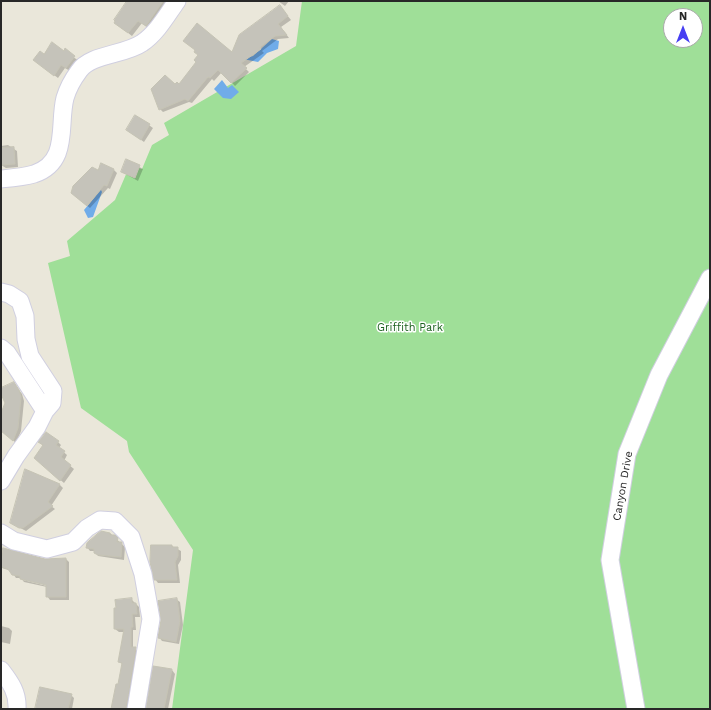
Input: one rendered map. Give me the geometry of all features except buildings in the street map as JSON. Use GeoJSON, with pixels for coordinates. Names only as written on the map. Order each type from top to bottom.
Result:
{"type":"FeatureCollection","features":[{"type":"Feature","properties":{"kind":"street"},"geometry":{"type":"LineString","coordinates":[[1,179],[34,174],[47,167],[57,155],[61,140],[65,98],[80,69],[90,61],[119,54],[142,43],[158,28],[177,1]]}},
{"type":"Feature","properties":{"kind":"street","name":"Canyon Drive"},"geometry":{"type":"LineString","coordinates":[[636,709],[610,560],[626,456],[659,375],[710,278]]}},
{"type":"Feature","properties":{"kind":"street"},"geometry":{"type":"LineString","coordinates":[[1,292],[9,294],[20,301],[25,316],[26,338],[30,356],[53,392],[52,403],[45,411],[37,427],[1,480]]}},
{"type":"Feature","properties":{"kind":"street"},"geometry":{"type":"LineString","coordinates":[[1,348],[8,353],[45,411]]}},
{"type":"Feature","properties":{"kind":"street"},"geometry":{"type":"LineString","coordinates":[[1,533],[14,541],[47,549],[73,542],[100,520],[108,520],[115,521],[131,537],[143,574],[151,619],[136,709]]}},
{"type":"Feature","properties":{"kind":"street"},"geometry":{"type":"LineString","coordinates":[[1,670],[11,682],[16,694],[17,709]]}},
{"type":"Feature","properties":{"kind":"green space","name":"Griffith Park"},"geometry":{"type":"Polygon","coordinates":[[[302,1],[710,1],[710,709],[172,709],[193,550],[129,452],[127,441],[81,408],[48,263],[70,256],[67,241],[115,200],[130,165],[142,169],[152,145],[169,135],[164,123],[296,46],[302,1]]]}},
{"type":"Feature","properties":{"kind":"water"},"geometry":{"type":"Polygon","coordinates":[[[272,39],[279,41],[278,49],[267,53],[258,62],[243,59],[253,56],[272,39]]]}},
{"type":"Feature","properties":{"kind":"water"},"geometry":{"type":"Polygon","coordinates":[[[222,80],[228,88],[232,85],[239,92],[231,99],[223,98],[214,89],[222,80]]]}},
{"type":"Feature","properties":{"kind":"water"},"geometry":{"type":"Polygon","coordinates":[[[101,190],[102,192],[93,217],[88,218],[84,210],[101,190]]]}}]}
